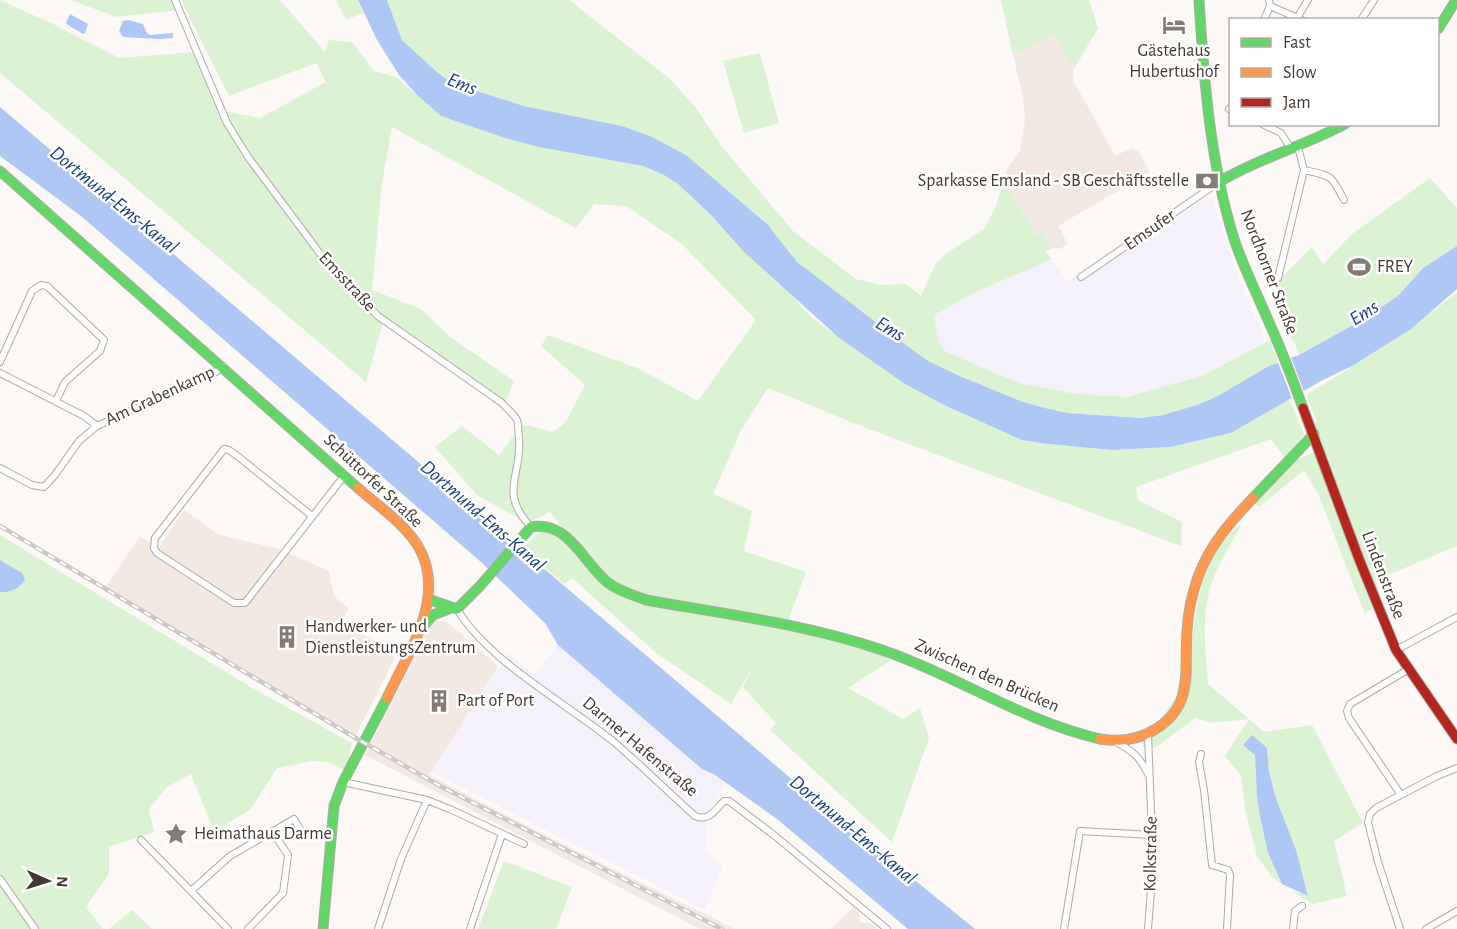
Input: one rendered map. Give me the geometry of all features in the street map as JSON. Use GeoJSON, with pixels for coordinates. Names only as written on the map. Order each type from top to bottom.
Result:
{"type":"FeatureCollection","features":[{"type":"Feature","properties":{"kind":"main road","name":"Nordhorner Straße"},"geometry":{"type":"LineString","coordinates":[[1199,0],[1210,133],[1229,223],[1304,410]]}},
{"type":"Feature","properties":{"kind":"main road"},"geometry":{"type":"LineString","coordinates":[[1439,26],[1456,0]]}},
{"type":"Feature","properties":{"kind":"main road"},"geometry":{"type":"LineString","coordinates":[[1219,182],[1238,170],[1295,148],[1341,126]]}},
{"type":"Feature","properties":{"kind":"main road","name":"Schüttorfer Straße"},"geometry":{"type":"LineString","coordinates":[[0,171],[402,526],[418,546],[425,564],[429,589],[428,599],[420,629],[343,782],[334,806],[323,929]]}},
{"type":"Feature","properties":{"kind":"main road","name":"Lindenstraße"},"geometry":{"type":"LineString","coordinates":[[1304,410],[1364,572],[1396,650],[1457,739]]}},
{"type":"Feature","properties":{"kind":"main road","name":"Zwischen den Brücken"},"geometry":{"type":"LineString","coordinates":[[528,530],[541,524],[554,527],[597,573],[611,585],[630,595],[646,600],[806,628],[882,650],[915,662],[1040,720],[1113,741],[1126,740],[1157,729],[1179,705],[1186,688],[1188,671],[1187,623],[1191,602],[1205,559],[1214,542],[1314,434]]}},
{"type":"Feature","properties":{"kind":"main road"},"geometry":{"type":"LineString","coordinates":[[420,629],[433,615],[454,609],[480,586],[528,530]]}},
{"type":"Feature","properties":{"kind":"main road"},"geometry":{"type":"LineString","coordinates":[[428,599],[454,609]]}},
{"type":"Feature","properties":{"kind":"street","name":"Emsstraße"},"geometry":{"type":"LineString","coordinates":[[175,0],[227,123],[248,157],[336,275],[378,316],[502,403],[518,421],[520,448],[513,481],[513,498],[528,530]]}},
{"type":"Feature","properties":{"kind":"street"},"geometry":{"type":"LineString","coordinates":[[1299,18],[1308,0]]}},
{"type":"Feature","properties":{"kind":"street"},"geometry":{"type":"LineString","coordinates":[[1362,18],[1374,0]]}},
{"type":"Feature","properties":{"kind":"street"},"geometry":{"type":"LineString","coordinates":[[1265,18],[1269,3],[1297,18]]}},
{"type":"Feature","properties":{"kind":"street"},"geometry":{"type":"LineString","coordinates":[[1266,126],[1281,134],[1295,148],[1304,170],[1278,278]]}},
{"type":"Feature","properties":{"kind":"street"},"geometry":{"type":"LineString","coordinates":[[1304,170],[1329,176],[1334,180],[1344,200]]}},
{"type":"Feature","properties":{"kind":"street","name":"Emsufer"},"geometry":{"type":"LineString","coordinates":[[1081,277],[1219,182]]}},
{"type":"Feature","properties":{"kind":"street"},"geometry":{"type":"LineString","coordinates":[[0,362],[32,291],[40,285],[47,286],[104,340],[100,351],[65,382],[56,401]]}},
{"type":"Feature","properties":{"kind":"street","name":"Am Grabenkamp"},"geometry":{"type":"LineString","coordinates":[[0,468],[32,485],[44,487],[79,441],[97,426],[216,372],[223,366]]}},
{"type":"Feature","properties":{"kind":"street","name":"Am Grabenkamp"},"geometry":{"type":"LineString","coordinates":[[0,373],[92,420],[97,426]]}},
{"type":"Feature","properties":{"kind":"street"},"geometry":{"type":"LineString","coordinates":[[312,516],[249,465],[229,450],[224,449],[155,538],[154,548],[157,553],[234,603],[242,604],[250,598],[344,476]]}},
{"type":"Feature","properties":{"kind":"street","name":"Darmer Hafenstraße"},"geometry":{"type":"LineString","coordinates":[[454,609],[496,654],[614,742],[695,816],[702,819],[707,818],[724,801],[729,801],[887,929]]}},
{"type":"Feature","properties":{"kind":"street"},"geometry":{"type":"LineString","coordinates":[[1396,650],[1457,617]]}},
{"type":"Feature","properties":{"kind":"street"},"geometry":{"type":"LineString","coordinates":[[1401,795],[1349,718],[1347,711],[1350,704],[1409,669]]}},
{"type":"Feature","properties":{"kind":"street","name":"Kolkstraße"},"geometry":{"type":"LineString","coordinates":[[1148,734],[1153,865],[1148,929]]}},
{"type":"Feature","properties":{"kind":"street","name":"Kolkstraße"},"geometry":{"type":"LineString","coordinates":[[1113,741],[1135,752],[1143,761],[1150,779]]}},
{"type":"Feature","properties":{"kind":"street"},"geometry":{"type":"LineString","coordinates":[[1201,754],[1198,762],[1204,790],[1212,866],[1228,870],[1230,875],[1227,929]]}},
{"type":"Feature","properties":{"kind":"street"},"geometry":{"type":"LineString","coordinates":[[1400,929],[1378,862],[1368,822],[1370,814],[1376,808],[1457,768]]}},
{"type":"Feature","properties":{"kind":"street"},"geometry":{"type":"LineString","coordinates":[[343,782],[427,800],[524,844]]}},
{"type":"Feature","properties":{"kind":"street"},"geometry":{"type":"LineString","coordinates":[[378,929],[401,859],[427,800]]}},
{"type":"Feature","properties":{"kind":"street"},"geometry":{"type":"LineString","coordinates":[[191,891],[230,856],[294,819],[302,832]]}},
{"type":"Feature","properties":{"kind":"street"},"geometry":{"type":"LineString","coordinates":[[248,929],[282,893],[288,855],[272,831]]}},
{"type":"Feature","properties":{"kind":"street"},"geometry":{"type":"LineString","coordinates":[[1064,929],[1080,831],[1152,835]]}},
{"type":"Feature","properties":{"kind":"street"},"geometry":{"type":"LineString","coordinates":[[470,929],[502,834]]}},
{"type":"Feature","properties":{"kind":"street"},"geometry":{"type":"LineString","coordinates":[[141,840],[228,929]]}},
{"type":"Feature","properties":{"kind":"street"},"geometry":{"type":"LineString","coordinates":[[0,879],[35,929]]}},
{"type":"Feature","properties":{"kind":"street"},"geometry":{"type":"LineString","coordinates":[[1293,929],[1295,911],[1302,906]]}},
{"type":"Feature","properties":{"kind":"street"},"geometry":{"type":"LineString","coordinates":[[1426,929],[1457,911]]}},
{"type":"Feature","properties":{"kind":"shaded area"},"geometry":{"type":"Polygon","coordinates":[[[1054,34],[1074,69],[1073,80],[1115,156],[1132,148],[1138,151],[1150,172],[1058,226],[1068,244],[1059,249],[1052,248],[1042,234],[1037,236],[1003,183],[1007,169],[1020,151],[1025,120],[1023,98],[1013,55],[1054,34]]]}},
{"type":"Feature","properties":{"kind":"shaded area"},"geometry":{"type":"Polygon","coordinates":[[[1207,197],[1212,200],[1237,275],[1265,341],[1202,376],[1127,397],[1075,394],[1019,383],[946,352],[938,342],[934,314],[978,291],[1052,259],[1067,282],[1079,274],[1083,280],[1207,197]]]}},
{"type":"Feature","properties":{"kind":"shaded area"},"geometry":{"type":"Polygon","coordinates":[[[184,510],[217,534],[279,549],[329,571],[334,596],[349,609],[343,619],[395,657],[355,737],[313,715],[104,589],[140,536],[159,548],[184,510]]]}},
{"type":"Feature","properties":{"kind":"shaded area"},"geometry":{"type":"Polygon","coordinates":[[[433,620],[448,622],[498,667],[429,775],[544,835],[735,929],[700,929],[365,755],[433,620]]]}},
{"type":"Feature","properties":{"kind":"shaded area"},"geometry":{"type":"Polygon","coordinates":[[[558,645],[702,769],[725,783],[705,817],[706,847],[722,867],[705,910],[431,772],[508,653],[534,675],[558,645]]]}},
{"type":"Feature","properties":{"kind":"shaded area"},"geometry":{"type":"Polygon","coordinates":[[[854,907],[859,911],[860,923],[870,923],[877,929],[830,929],[854,907]]]}},
{"type":"Feature","properties":{"kind":"green space"},"geometry":{"type":"Polygon","coordinates":[[[0,0],[119,58],[195,52],[222,111],[260,118],[326,82],[316,63],[229,96],[181,0],[280,0],[325,52],[329,40],[352,42],[374,71],[396,77],[441,116],[539,147],[643,166],[664,175],[678,184],[711,215],[744,252],[791,295],[812,318],[905,384],[944,405],[1022,440],[1112,450],[1170,447],[1231,433],[1289,399],[1304,434],[1286,459],[1271,439],[1136,487],[1138,500],[1182,522],[1181,546],[861,426],[768,388],[741,430],[713,494],[752,511],[744,551],[806,572],[789,618],[782,627],[889,656],[890,661],[848,688],[903,719],[920,708],[929,738],[892,842],[770,730],[776,723],[743,687],[754,664],[731,704],[655,652],[572,578],[564,584],[521,548],[545,528],[558,534],[583,554],[550,512],[527,523],[477,495],[435,447],[462,426],[499,455],[522,424],[553,432],[566,422],[585,385],[541,346],[548,335],[637,368],[698,401],[756,320],[682,244],[626,206],[594,204],[576,228],[392,127],[382,183],[372,290],[421,309],[450,337],[514,381],[505,403],[384,320],[366,382],[0,73],[0,0]]]}},
{"type":"Feature","properties":{"kind":"green space"},"geometry":{"type":"Polygon","coordinates":[[[71,0],[174,0],[179,10],[116,17],[71,0]]]}},
{"type":"Feature","properties":{"kind":"green space"},"geometry":{"type":"Polygon","coordinates":[[[336,0],[358,0],[363,13],[346,20],[336,0]]]}},
{"type":"Feature","properties":{"kind":"green space"},"geometry":{"type":"Polygon","coordinates":[[[387,0],[569,0],[670,79],[695,107],[723,148],[793,231],[856,279],[881,285],[906,284],[921,296],[935,265],[944,255],[984,229],[996,206],[1003,183],[1037,236],[1042,233],[1052,248],[1045,252],[1052,259],[978,291],[934,315],[938,342],[946,352],[1019,383],[1075,394],[1127,397],[1202,376],[1270,340],[1278,362],[1218,396],[1163,415],[1141,418],[1067,413],[1023,402],[928,361],[886,331],[797,262],[767,224],[686,155],[652,137],[622,126],[524,106],[454,84],[439,74],[402,40],[387,0]]]}},
{"type":"Feature","properties":{"kind":"green space"},"geometry":{"type":"Polygon","coordinates":[[[1001,0],[1089,0],[1098,28],[1074,69],[1054,34],[1013,55],[1001,0]]]}},
{"type":"Feature","properties":{"kind":"green space"},"geometry":{"type":"Polygon","coordinates":[[[760,53],[779,123],[744,133],[723,61],[760,53]]]}},
{"type":"Feature","properties":{"kind":"green space","name":"FREY"},"geometry":{"type":"Polygon","coordinates":[[[1430,178],[1457,208],[1457,246],[1423,268],[1399,295],[1364,319],[1299,355],[1294,341],[1284,331],[1275,308],[1280,279],[1312,247],[1323,264],[1352,234],[1430,178]]]}},
{"type":"Feature","properties":{"kind":"green space"},"geometry":{"type":"Polygon","coordinates":[[[1457,293],[1457,546],[1376,580],[1381,601],[1365,614],[1319,496],[1304,470],[1259,507],[1254,503],[1297,460],[1318,450],[1310,429],[1317,422],[1306,395],[1390,343],[1457,293]]]}},
{"type":"Feature","properties":{"kind":"green space"},"geometry":{"type":"Polygon","coordinates":[[[1242,524],[1212,582],[1206,607],[1205,646],[1208,684],[1249,719],[1213,723],[1195,718],[1159,745],[1145,750],[1137,731],[1152,728],[1176,696],[1180,676],[1181,643],[1192,643],[1196,610],[1210,561],[1229,534],[1242,524]]]}},
{"type":"Feature","properties":{"kind":"green space"},"geometry":{"type":"Polygon","coordinates":[[[0,535],[249,686],[352,743],[346,771],[327,762],[313,761],[277,768],[250,810],[214,831],[191,774],[167,787],[149,809],[154,832],[109,847],[109,873],[86,907],[103,929],[0,929],[0,592],[8,592],[23,583],[13,568],[0,560],[0,535]]]}},
{"type":"Feature","properties":{"kind":"green space"},"geometry":{"type":"Polygon","coordinates":[[[1249,719],[1264,732],[1312,725],[1363,823],[1334,841],[1347,896],[1313,904],[1293,892],[1308,895],[1296,850],[1276,798],[1269,772],[1267,748],[1255,755],[1257,796],[1268,853],[1282,884],[1273,878],[1257,856],[1245,809],[1241,776],[1225,756],[1249,719]]]}},
{"type":"Feature","properties":{"kind":"green space"},"geometry":{"type":"Polygon","coordinates":[[[504,861],[572,887],[556,929],[478,929],[504,861]]]}},
{"type":"Feature","properties":{"kind":"green space"},"geometry":{"type":"Polygon","coordinates":[[[132,910],[152,929],[109,929],[132,910]]]}},
{"type":"Feature","properties":{"kind":"water"},"geometry":{"type":"Polygon","coordinates":[[[358,0],[387,0],[402,40],[439,74],[454,84],[524,106],[622,126],[652,137],[686,155],[767,224],[797,262],[928,361],[1023,402],[1045,408],[1067,413],[1141,418],[1163,415],[1197,405],[1218,396],[1269,366],[1299,355],[1364,319],[1399,295],[1423,268],[1457,246],[1457,289],[1411,329],[1354,365],[1321,381],[1231,433],[1170,447],[1112,450],[1022,440],[944,405],[905,384],[838,337],[744,252],[711,215],[678,184],[664,175],[643,166],[539,147],[441,116],[399,75],[377,40],[358,0]]]}},
{"type":"Feature","properties":{"kind":"water"},"geometry":{"type":"Polygon","coordinates":[[[70,14],[88,24],[85,33],[83,34],[66,23],[70,14]]]}},
{"type":"Feature","properties":{"kind":"water"},"geometry":{"type":"Polygon","coordinates":[[[123,21],[143,24],[150,35],[173,33],[173,38],[123,37],[119,31],[123,21]]]}},
{"type":"Feature","properties":{"kind":"water"},"geometry":{"type":"Polygon","coordinates":[[[0,107],[827,809],[975,929],[908,929],[777,819],[715,775],[702,769],[558,645],[545,623],[481,562],[81,216],[0,156],[0,107]]]}},
{"type":"Feature","properties":{"kind":"water"},"geometry":{"type":"Polygon","coordinates":[[[0,560],[22,573],[25,579],[21,585],[8,592],[0,592],[0,560]]]}},
{"type":"Feature","properties":{"kind":"water"},"geometry":{"type":"Polygon","coordinates":[[[1252,735],[1267,748],[1269,772],[1276,798],[1296,850],[1308,896],[1282,884],[1268,853],[1257,796],[1255,755],[1243,745],[1252,735]]]}},
{"type":"Feature","properties":{"kind":"pier"},"geometry":{"type":"Polygon","coordinates":[[[1290,355],[1305,394],[1293,401],[1277,360],[1290,355]]]}},
{"type":"Feature","properties":{"kind":"railway"},"geometry":{"type":"LineString","coordinates":[[0,526],[442,787],[722,929]]}},
{"type":"Feature","properties":{"kind":"traffic: fast"},"geometry":{"type":"LineString","coordinates":[[1199,0],[1209,121],[1226,210],[1238,250],[1280,347],[1303,408]]}},
{"type":"Feature","properties":{"kind":"traffic: fast"},"geometry":{"type":"LineString","coordinates":[[1439,27],[1456,0]]}},
{"type":"Feature","properties":{"kind":"traffic: fast"},"geometry":{"type":"LineString","coordinates":[[1219,182],[1341,126]]}},
{"type":"Feature","properties":{"kind":"traffic: fast"},"geometry":{"type":"LineString","coordinates":[[0,171],[358,488]]}},
{"type":"Feature","properties":{"kind":"traffic: fast"},"geometry":{"type":"LineString","coordinates":[[1253,498],[1314,434]]}},
{"type":"Feature","properties":{"kind":"traffic: fast"},"geometry":{"type":"LineString","coordinates":[[428,599],[457,609],[531,527],[544,527],[565,536],[607,582],[646,600],[765,620],[853,641],[909,660],[1043,721],[1100,739]]}},
{"type":"Feature","properties":{"kind":"traffic: fast"},"geometry":{"type":"LineString","coordinates":[[422,627],[433,615],[451,608]]}},
{"type":"Feature","properties":{"kind":"traffic: fast"},"geometry":{"type":"LineString","coordinates":[[323,929],[334,806],[343,782],[387,698]]}},
{"type":"Feature","properties":{"kind":"traffic: slow"},"geometry":{"type":"LineString","coordinates":[[358,488],[406,530],[418,546],[426,565],[429,585],[422,624],[387,698]]}},
{"type":"Feature","properties":{"kind":"traffic: slow"},"geometry":{"type":"LineString","coordinates":[[1100,739],[1121,740],[1141,736],[1154,730],[1176,710],[1185,686],[1188,617],[1198,577],[1214,544],[1253,498]]}},
{"type":"Feature","properties":{"kind":"traffic: jam"},"geometry":{"type":"LineString","coordinates":[[1303,408],[1359,559],[1396,650],[1457,739]]}},
{"type":"Feature","properties":{"kind":"place","name":"Gästehaus Hubertushof"},"geometry":{"type":"Point","coordinates":[1174,25]}},
{"type":"Feature","properties":{"kind":"place","name":"Sparkasse Emsland - SB Geschäftsstelle"},"geometry":{"type":"Point","coordinates":[1207,181]}},
{"type":"Feature","properties":{"kind":"place","name":"FREY"},"geometry":{"type":"Point","coordinates":[1359,267]}},
{"type":"Feature","properties":{"kind":"place","name":"Handwerker- und DienstleistungsZentrum"},"geometry":{"type":"Point","coordinates":[287,637]}},
{"type":"Feature","properties":{"kind":"place","name":"Part of Port"},"geometry":{"type":"Point","coordinates":[439,701]}},
{"type":"Feature","properties":{"kind":"place","name":"Heimathaus Darme"},"geometry":{"type":"Point","coordinates":[176,834]}},
{"type":"Feature","properties":{"kind":"water label","name":"Ems"},"geometry":{"type":"Point","coordinates":[462,84]}},
{"type":"Feature","properties":{"kind":"water label","name":"Dortmund-Ems-Kanal"},"geometry":{"type":"Point","coordinates":[114,200]}},
{"type":"Feature","properties":{"kind":"water label","name":"Ems"},"geometry":{"type":"Point","coordinates":[1364,313]}},
{"type":"Feature","properties":{"kind":"water label","name":"Ems"},"geometry":{"type":"Point","coordinates":[890,329]}},
{"type":"Feature","properties":{"kind":"water label","name":"Dortmund-Ems-Kanal"},"geometry":{"type":"Point","coordinates":[483,516]}},
{"type":"Feature","properties":{"kind":"water label","name":"Dortmund-Ems-Kanal"},"geometry":{"type":"Point","coordinates":[853,830]}}]}
